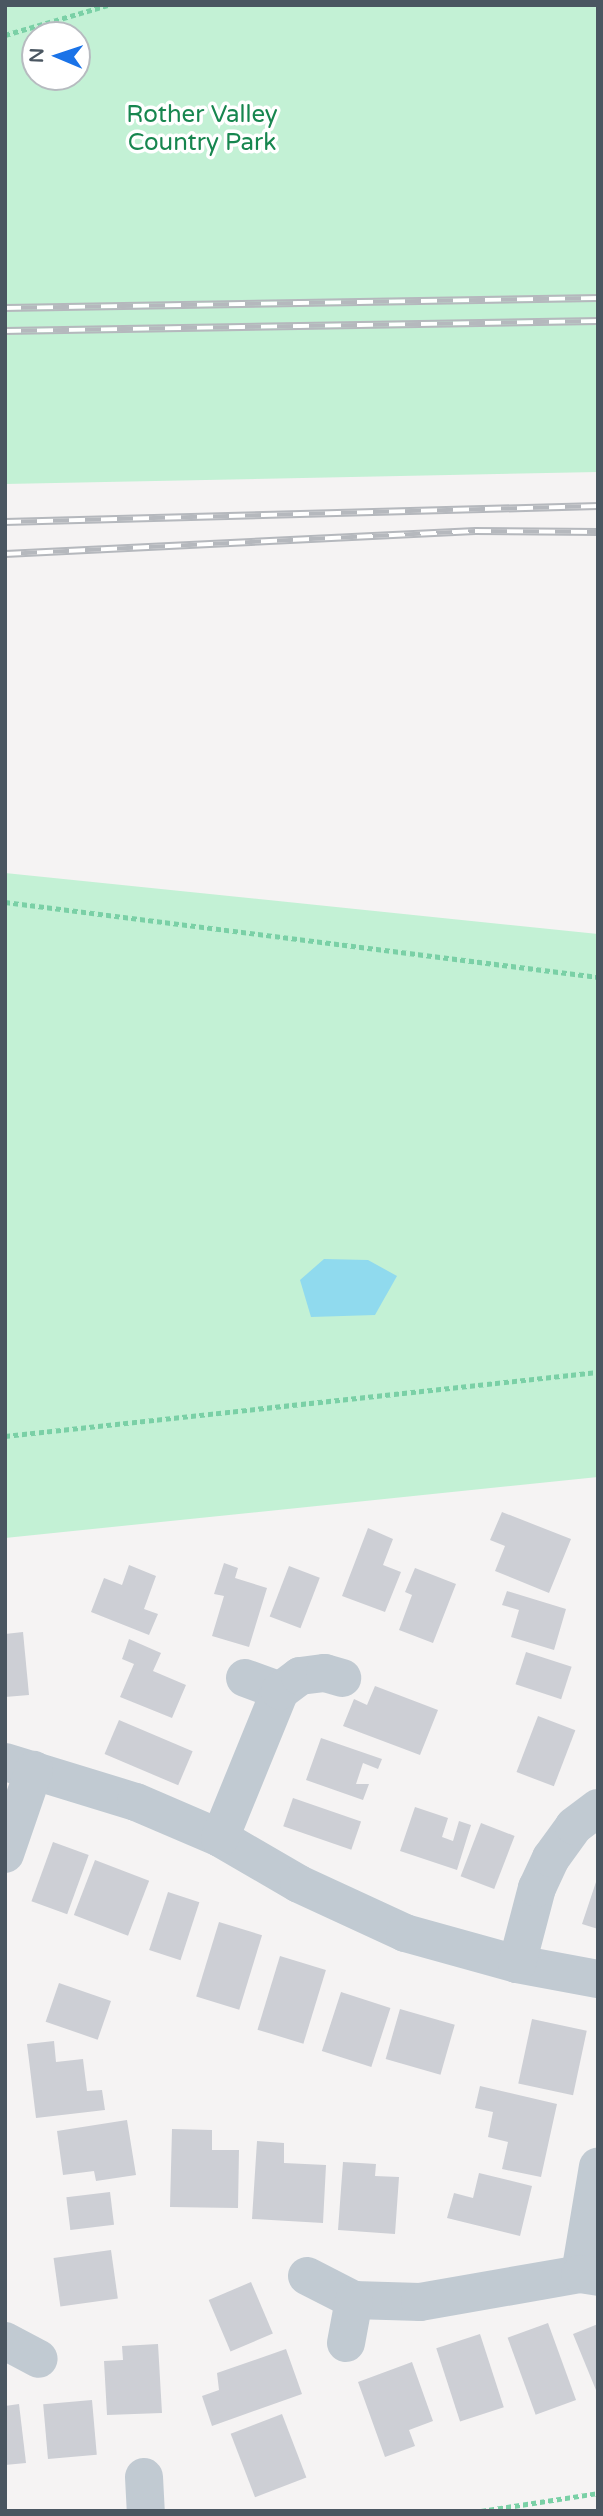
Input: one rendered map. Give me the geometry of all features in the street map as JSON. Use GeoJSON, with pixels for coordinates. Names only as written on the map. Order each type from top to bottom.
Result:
{"type":"FeatureCollection","features":[{"type":"Feature","properties":{"kind":"street"},"geometry":{"type":"LineString","coordinates":[[220,1838],[263,1685],[325,1673],[342,1678]]}},
{"type":"Feature","properties":{"kind":"street"},"geometry":{"type":"LineString","coordinates":[[5,1854],[20,1766],[135,1802],[220,1838],[299,1884],[405,1933],[517,1964],[598,1979]]}},
{"type":"Feature","properties":{"kind":"street"},"geometry":{"type":"LineString","coordinates":[[517,1964],[537,1888],[551,1858],[574,1826],[598,1808]]}},
{"type":"Feature","properties":{"kind":"street"},"geometry":{"type":"LineString","coordinates":[[307,2276],[354,2300],[420,2302],[589,2275],[598,2166]]}},
{"type":"Feature","properties":{"kind":"street"},"geometry":{"type":"LineString","coordinates":[[346,2343],[354,2300]]}},
{"type":"Feature","properties":{"kind":"street"},"geometry":{"type":"LineString","coordinates":[[5,2341],[39,2359]]}},
{"type":"Feature","properties":{"kind":"path"},"geometry":{"type":"LineString","coordinates":[[5,35],[107,5]]}},
{"type":"Feature","properties":{"kind":"path"},"geometry":{"type":"LineString","coordinates":[[5,902],[598,977]]}},
{"type":"Feature","properties":{"kind":"path"},"geometry":{"type":"LineString","coordinates":[[5,1436],[598,1372]]}},
{"type":"Feature","properties":{"kind":"path"},"geometry":{"type":"LineString","coordinates":[[481,2511],[598,2493]]}},
{"type":"Feature","properties":{"kind":"green space","name":"Rother Valley Country Park"},"geometry":{"type":"Polygon","coordinates":[[[5,5],[598,5],[598,472],[5,484],[5,5]]]}},
{"type":"Feature","properties":{"kind":"green space"},"geometry":{"type":"Polygon","coordinates":[[[5,873],[598,934],[598,1477],[5,1538],[5,873]]]}},
{"type":"Feature","properties":{"kind":"water"},"geometry":{"type":"Polygon","coordinates":[[[324,1259],[368,1260],[397,1276],[375,1315],[311,1317],[300,1280],[324,1259]]]}},
{"type":"Feature","properties":{"kind":"building"},"geometry":{"type":"Polygon","coordinates":[[[502,1512],[571,1539],[549,1593],[495,1571],[505,1546],[490,1540],[502,1512]]]}},
{"type":"Feature","properties":{"kind":"building"},"geometry":{"type":"Polygon","coordinates":[[[368,1528],[393,1539],[383,1565],[401,1572],[385,1612],[342,1596],[368,1528]]]}},
{"type":"Feature","properties":{"kind":"building"},"geometry":{"type":"Polygon","coordinates":[[[224,1563],[238,1568],[235,1578],[267,1588],[249,1647],[212,1636],[224,1596],[214,1594],[224,1563]]]}},
{"type":"Feature","properties":{"kind":"building"},"geometry":{"type":"Polygon","coordinates":[[[129,1565],[156,1576],[144,1609],[158,1614],[149,1635],[91,1612],[104,1578],[122,1585],[129,1565]]]}},
{"type":"Feature","properties":{"kind":"building"},"geometry":{"type":"Polygon","coordinates":[[[289,1566],[320,1578],[300,1628],[270,1616],[289,1566]]]}},
{"type":"Feature","properties":{"kind":"building"},"geometry":{"type":"Polygon","coordinates":[[[415,1568],[456,1584],[433,1643],[399,1630],[412,1595],[405,1592],[415,1568]]]}},
{"type":"Feature","properties":{"kind":"building"},"geometry":{"type":"Polygon","coordinates":[[[507,1591],[566,1609],[554,1650],[511,1637],[519,1610],[502,1605],[507,1591]]]}},
{"type":"Feature","properties":{"kind":"building"},"geometry":{"type":"Polygon","coordinates":[[[23,1632],[29,1695],[5,1697],[5,1634],[23,1632]]]}},
{"type":"Feature","properties":{"kind":"building"},"geometry":{"type":"Polygon","coordinates":[[[129,1639],[161,1653],[153,1671],[186,1685],[172,1718],[120,1697],[134,1664],[122,1659],[129,1639]]]}},
{"type":"Feature","properties":{"kind":"building"},"geometry":{"type":"Polygon","coordinates":[[[526,1652],[572,1667],[561,1699],[515,1684],[526,1652]]]}},
{"type":"Feature","properties":{"kind":"building"},"geometry":{"type":"Polygon","coordinates":[[[375,1686],[438,1710],[420,1755],[343,1726],[354,1699],[367,1705],[375,1686]]]}},
{"type":"Feature","properties":{"kind":"building"},"geometry":{"type":"Polygon","coordinates":[[[538,1716],[575,1730],[554,1786],[516,1772],[538,1716]]]}},
{"type":"Feature","properties":{"kind":"building"},"geometry":{"type":"Polygon","coordinates":[[[119,1720],[193,1751],[178,1785],[105,1754],[119,1720]]]}},
{"type":"Feature","properties":{"kind":"building"},"geometry":{"type":"Polygon","coordinates":[[[321,1738],[382,1759],[378,1769],[363,1763],[356,1784],[369,1784],[363,1800],[306,1780],[321,1738]]]}},
{"type":"Feature","properties":{"kind":"building"},"geometry":{"type":"Polygon","coordinates":[[[293,1798],[361,1821],[351,1850],[283,1826],[293,1798]]]}},
{"type":"Feature","properties":{"kind":"building"},"geometry":{"type":"Polygon","coordinates":[[[415,1807],[448,1818],[442,1837],[453,1841],[459,1821],[471,1825],[457,1870],[400,1851],[415,1807]]]}},
{"type":"Feature","properties":{"kind":"building"},"geometry":{"type":"Polygon","coordinates":[[[481,1823],[515,1836],[494,1889],[461,1876],[481,1823]]]}},
{"type":"Feature","properties":{"kind":"building"},"geometry":{"type":"Polygon","coordinates":[[[53,1842],[89,1855],[67,1914],[31,1901],[53,1842]]]}},
{"type":"Feature","properties":{"kind":"building"},"geometry":{"type":"Polygon","coordinates":[[[95,1860],[149,1881],[128,1936],[74,1915],[95,1860]]]}},
{"type":"Feature","properties":{"kind":"building"},"geometry":{"type":"Polygon","coordinates":[[[598,1879],[598,1929],[582,1924],[598,1879]]]}},
{"type":"Feature","properties":{"kind":"building"},"geometry":{"type":"Polygon","coordinates":[[[168,1892],[199,1902],[181,1960],[149,1950],[168,1892]]]}},
{"type":"Feature","properties":{"kind":"building"},"geometry":{"type":"Polygon","coordinates":[[[219,1922],[262,1935],[239,2010],[196,1997],[219,1922]]]}},
{"type":"Feature","properties":{"kind":"building"},"geometry":{"type":"Polygon","coordinates":[[[280,1956],[326,1970],[303,2044],[257,2030],[280,1956]]]}},
{"type":"Feature","properties":{"kind":"building"},"geometry":{"type":"Polygon","coordinates":[[[59,1983],[111,2001],[98,2040],[46,2022],[59,1983]]]}},
{"type":"Feature","properties":{"kind":"building"},"geometry":{"type":"Polygon","coordinates":[[[341,1992],[390,2008],[371,2067],[322,2051],[341,1992]]]}},
{"type":"Feature","properties":{"kind":"building"},"geometry":{"type":"Polygon","coordinates":[[[400,2009],[455,2025],[440,2075],[386,2059],[400,2009]]]}},
{"type":"Feature","properties":{"kind":"building"},"geometry":{"type":"Polygon","coordinates":[[[532,2019],[587,2031],[573,2095],[518,2084],[532,2019]]]}},
{"type":"Feature","properties":{"kind":"building"},"geometry":{"type":"Polygon","coordinates":[[[54,2041],[56,2062],[83,2059],[87,2091],[102,2090],[105,2110],[36,2118],[27,2044],[54,2041]]]}},
{"type":"Feature","properties":{"kind":"building"},"geometry":{"type":"Polygon","coordinates":[[[480,2086],[557,2104],[541,2177],[502,2169],[508,2142],[488,2137],[493,2112],[475,2108],[480,2086]]]}},
{"type":"Feature","properties":{"kind":"building"},"geometry":{"type":"Polygon","coordinates":[[[127,2120],[136,2175],[96,2181],[94,2171],[63,2175],[57,2131],[127,2120]]]}},
{"type":"Feature","properties":{"kind":"building"},"geometry":{"type":"Polygon","coordinates":[[[172,2129],[212,2130],[212,2150],[239,2150],[238,2208],[170,2207],[172,2129]]]}},
{"type":"Feature","properties":{"kind":"building"},"geometry":{"type":"Polygon","coordinates":[[[257,2141],[284,2143],[284,2163],[326,2165],[323,2223],[252,2219],[257,2141]]]}},
{"type":"Feature","properties":{"kind":"building"},"geometry":{"type":"Polygon","coordinates":[[[343,2162],[376,2164],[375,2176],[399,2177],[395,2234],[338,2230],[343,2162]]]}},
{"type":"Feature","properties":{"kind":"building"},"geometry":{"type":"Polygon","coordinates":[[[479,2173],[532,2186],[520,2236],[447,2218],[454,2193],[473,2198],[479,2173]]]}},
{"type":"Feature","properties":{"kind":"building"},"geometry":{"type":"Polygon","coordinates":[[[110,2192],[114,2225],[70,2230],[66,2197],[110,2192]]]}},
{"type":"Feature","properties":{"kind":"building"},"geometry":{"type":"Polygon","coordinates":[[[111,2250],[118,2299],[60,2307],[54,2258],[111,2250]]]}},
{"type":"Feature","properties":{"kind":"building"},"geometry":{"type":"Polygon","coordinates":[[[251,2282],[273,2334],[231,2352],[209,2300],[251,2282]]]}},
{"type":"Feature","properties":{"kind":"building"},"geometry":{"type":"Polygon","coordinates":[[[548,2323],[576,2400],[536,2415],[508,2338],[548,2323]]]}},
{"type":"Feature","properties":{"kind":"building"},"geometry":{"type":"Polygon","coordinates":[[[598,2324],[598,2395],[573,2334],[598,2324]]]}},
{"type":"Feature","properties":{"kind":"building"},"geometry":{"type":"Polygon","coordinates":[[[480,2334],[504,2407],[460,2421],[436,2348],[480,2334]]]}},
{"type":"Feature","properties":{"kind":"building"},"geometry":{"type":"Polygon","coordinates":[[[158,2344],[162,2413],[107,2415],[104,2361],[123,2360],[122,2346],[158,2344]]]}},
{"type":"Feature","properties":{"kind":"building"},"geometry":{"type":"Polygon","coordinates":[[[286,2349],[302,2394],[212,2426],[202,2396],[219,2390],[217,2373],[286,2349]]]}},
{"type":"Feature","properties":{"kind":"building"},"geometry":{"type":"Polygon","coordinates":[[[412,2362],[433,2421],[409,2430],[415,2446],[385,2457],[358,2382],[412,2362]]]}},
{"type":"Feature","properties":{"kind":"building"},"geometry":{"type":"Polygon","coordinates":[[[92,2400],[97,2455],[48,2459],[43,2404],[92,2400]]]}},
{"type":"Feature","properties":{"kind":"building"},"geometry":{"type":"Polygon","coordinates":[[[19,2404],[26,2463],[5,2465],[5,2406],[19,2404]]]}},
{"type":"Feature","properties":{"kind":"building"},"geometry":{"type":"Polygon","coordinates":[[[282,2414],[306,2477],[255,2497],[231,2434],[282,2414]]]}},
{"type":"Feature","properties":{"kind":"railway"},"geometry":{"type":"LineString","coordinates":[[5,308],[598,298]]}},
{"type":"Feature","properties":{"kind":"railway"},"geometry":{"type":"LineString","coordinates":[[5,331],[598,321]]}},
{"type":"Feature","properties":{"kind":"railway"},"geometry":{"type":"LineString","coordinates":[[5,522],[598,506]]}},
{"type":"Feature","properties":{"kind":"railway"},"geometry":{"type":"LineString","coordinates":[[5,554],[475,531],[598,532]]}}]}
